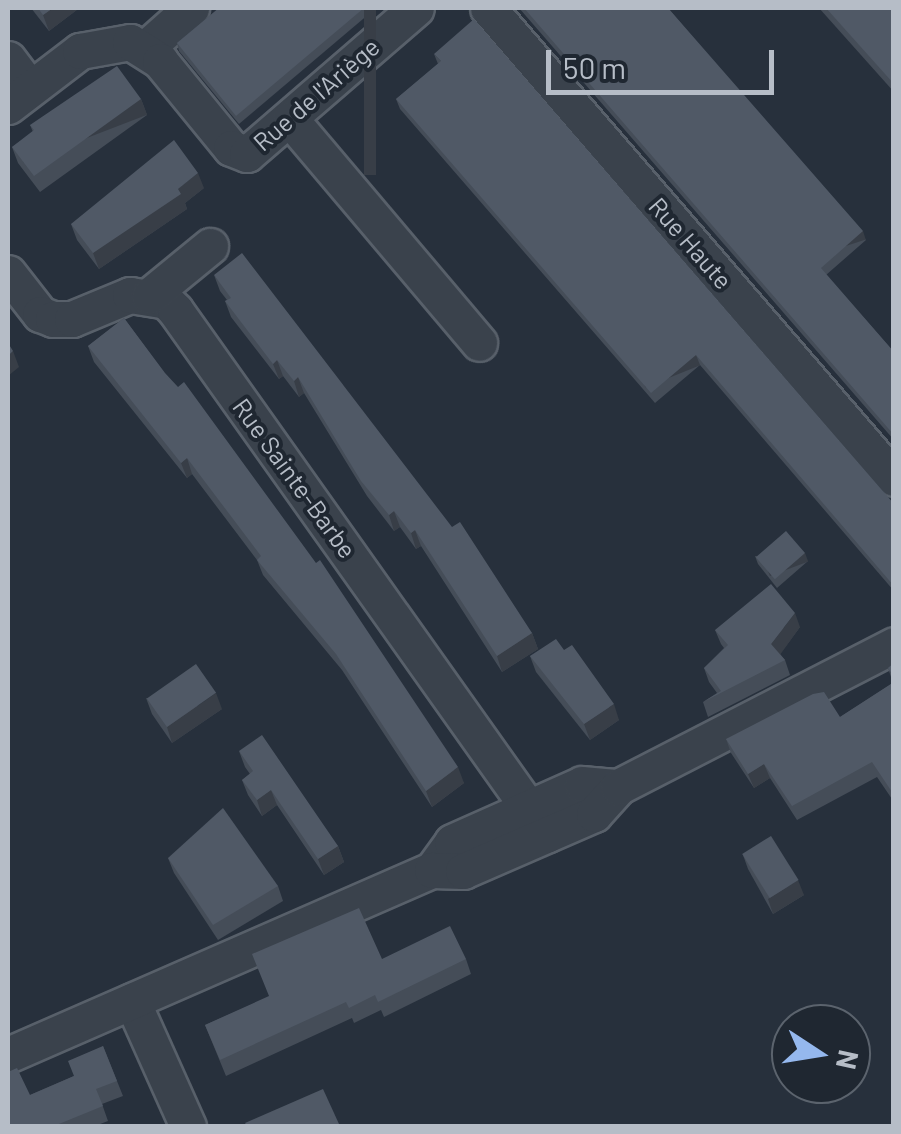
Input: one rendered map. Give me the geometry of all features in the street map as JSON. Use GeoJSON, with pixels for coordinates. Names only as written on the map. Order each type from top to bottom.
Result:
{"type":"FeatureCollection","features":[{"type":"Feature","properties":{"kind":"street"},"geometry":{"type":"LineString","coordinates":[[8,59],[19,97],[94,45],[130,42],[145,49],[191,8]]}},
{"type":"Feature","properties":{"kind":"street","name":"Rue de l'Ariège"},"geometry":{"type":"LineString","coordinates":[[145,49],[236,152],[253,150],[416,8]]}},
{"type":"Feature","properties":{"kind":"street","name":"Rue Haute"},"geometry":{"type":"LineString","coordinates":[[488,8],[894,478]]}},
{"type":"Feature","properties":{"kind":"street"},"geometry":{"type":"LineString","coordinates":[[290,120],[479,343]]}},
{"type":"Feature","properties":{"kind":"street"},"geometry":{"type":"LineString","coordinates":[[8,273],[40,314],[64,320],[112,298],[148,296],[210,246]]}},
{"type":"Feature","properties":{"kind":"street","name":"Rue Sainte-Barbe"},"geometry":{"type":"LineString","coordinates":[[148,296],[174,310],[539,821]]}},
{"type":"Feature","properties":{"kind":"street"},"geometry":{"type":"LineString","coordinates":[[8,1056],[432,870],[463,871],[539,821],[582,784],[618,787],[894,646]]}},
{"type":"Feature","properties":{"kind":"street"},"geometry":{"type":"LineString","coordinates":[[132,1001],[188,1126]]}},
{"type":"Feature","properties":{"kind":"building"},"geometry":{"type":"Polygon","coordinates":[[[219,8],[364,8],[236,116],[177,43],[219,8]]]}},
{"type":"Feature","properties":{"kind":"building"},"geometry":{"type":"Polygon","coordinates":[[[524,8],[668,8],[863,231],[821,268],[894,352],[894,435],[524,8]]]}},
{"type":"Feature","properties":{"kind":"building"},"geometry":{"type":"Polygon","coordinates":[[[826,8],[894,8],[894,84],[826,8]]]}},
{"type":"Feature","properties":{"kind":"building"},"geometry":{"type":"Polygon","coordinates":[[[474,19],[894,504],[894,586],[696,355],[651,393],[396,99],[441,61],[434,54],[474,19]]]}},
{"type":"Feature","properties":{"kind":"building"},"geometry":{"type":"Polygon","coordinates":[[[117,66],[141,99],[34,176],[12,147],[34,130],[30,125],[117,66]]]}},
{"type":"Feature","properties":{"kind":"building"},"geometry":{"type":"Polygon","coordinates":[[[174,140],[198,173],[178,189],[181,194],[93,253],[71,224],[174,140]]]}},
{"type":"Feature","properties":{"kind":"building"},"geometry":{"type":"Polygon","coordinates":[[[242,253],[452,527],[460,522],[532,633],[497,656],[415,530],[411,533],[394,511],[389,515],[361,481],[298,377],[294,381],[277,360],[273,364],[225,301],[231,298],[214,275],[242,253]]]}},
{"type":"Feature","properties":{"kind":"building"},"geometry":{"type":"Polygon","coordinates":[[[124,318],[178,387],[184,382],[316,563],[320,560],[458,767],[426,791],[336,654],[257,560],[261,556],[187,458],[181,463],[88,346],[124,318]]]}},
{"type":"Feature","properties":{"kind":"building"},"geometry":{"type":"Polygon","coordinates":[[[786,531],[805,553],[775,579],[756,557],[786,531]]]}},
{"type":"Feature","properties":{"kind":"building"},"geometry":{"type":"Polygon","coordinates":[[[771,584],[795,613],[771,644],[785,660],[703,702],[721,691],[704,668],[728,645],[715,630],[771,584]]]}},
{"type":"Feature","properties":{"kind":"building"},"geometry":{"type":"Polygon","coordinates":[[[556,639],[564,650],[572,645],[614,704],[584,724],[530,656],[556,639]]]}},
{"type":"Feature","properties":{"kind":"building"},"geometry":{"type":"Polygon","coordinates":[[[196,664],[216,693],[167,727],[147,698],[196,664]]]}},
{"type":"Feature","properties":{"kind":"building"},"geometry":{"type":"Polygon","coordinates":[[[894,682],[894,795],[872,762],[792,806],[764,764],[748,774],[726,739],[813,694],[824,692],[840,717],[894,682]]]}},
{"type":"Feature","properties":{"kind":"building"},"geometry":{"type":"Polygon","coordinates":[[[262,735],[338,846],[318,859],[271,790],[257,800],[242,780],[253,771],[239,751],[262,735]]]}},
{"type":"Feature","properties":{"kind":"building"},"geometry":{"type":"Polygon","coordinates":[[[223,808],[278,886],[213,925],[168,858],[223,808]]]}},
{"type":"Feature","properties":{"kind":"building"},"geometry":{"type":"Polygon","coordinates":[[[771,836],[799,880],[770,898],[742,854],[771,836]]]}},
{"type":"Feature","properties":{"kind":"building"},"geometry":{"type":"Polygon","coordinates":[[[359,908],[382,959],[450,926],[466,959],[378,1002],[375,995],[349,1008],[346,1002],[220,1060],[205,1025],[269,996],[252,954],[359,908]]]}},
{"type":"Feature","properties":{"kind":"building"},"geometry":{"type":"Polygon","coordinates":[[[103,1046],[117,1081],[96,1089],[103,1106],[54,1126],[8,1126],[8,1072],[17,1068],[30,1095],[74,1076],[68,1061],[103,1046]]]}},
{"type":"Feature","properties":{"kind":"building"},"geometry":{"type":"Polygon","coordinates":[[[323,1089],[339,1124],[245,1123],[323,1089]]]}}]}
